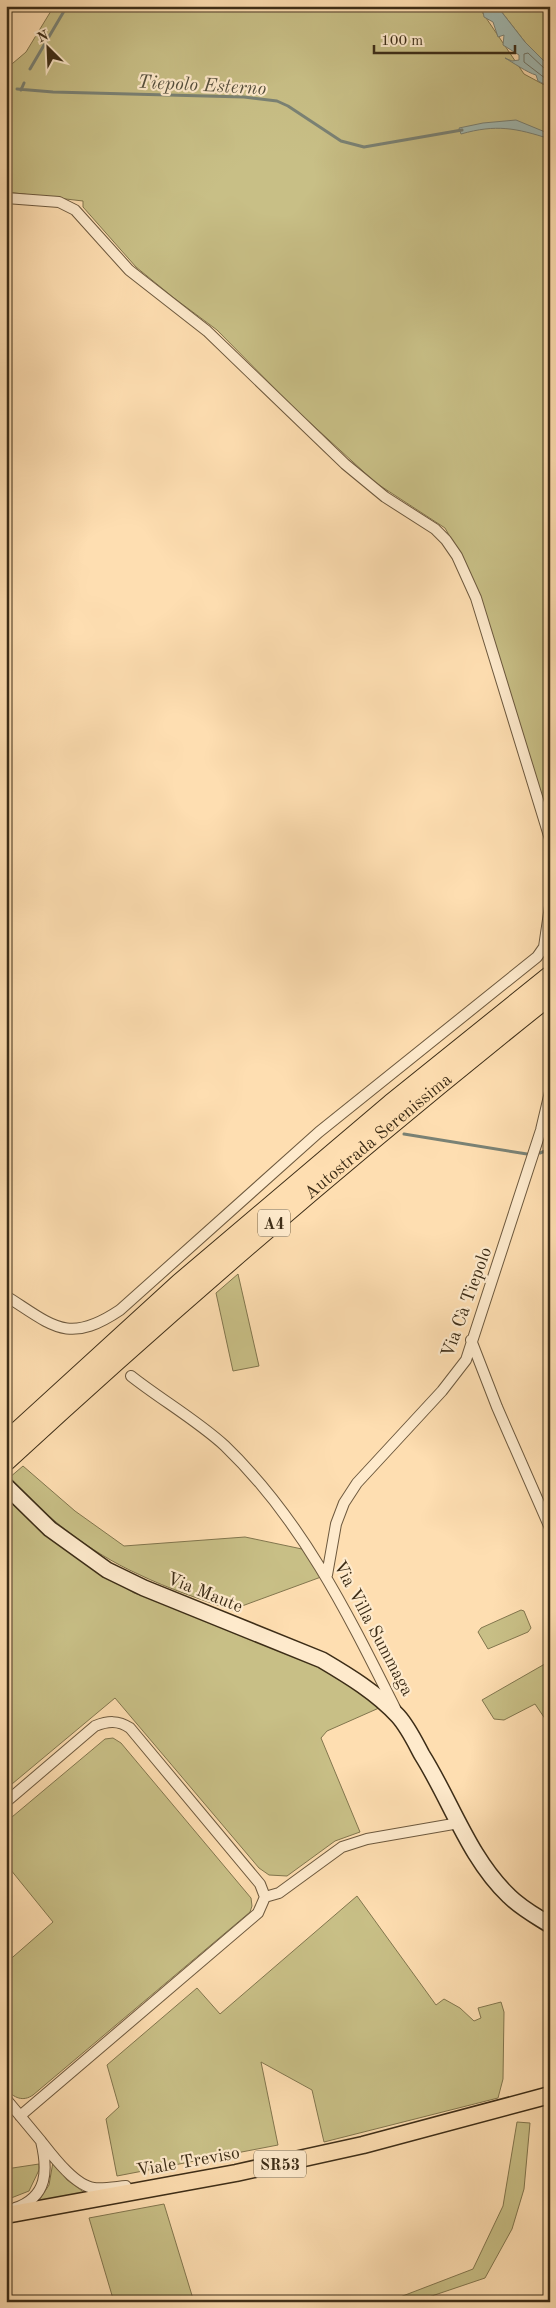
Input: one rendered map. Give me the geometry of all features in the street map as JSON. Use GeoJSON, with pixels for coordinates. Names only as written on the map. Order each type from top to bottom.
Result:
{"type":"FeatureCollection","features":[{"type":"Feature","properties":{"kind":"highway","name":"Autostrada Serenissima"},"geometry":{"type":"LineString","coordinates":[[6,1442],[180,1283],[391,1104],[550,976]]}},
{"type":"Feature","properties":{"kind":"highway","name":"Autostrada Serenissima"},"geometry":{"type":"LineString","coordinates":[[6,1461],[190,1294],[406,1110],[550,995]]}},
{"type":"Feature","properties":{"kind":"main road","name":"Viale Treviso"},"geometry":{"type":"LineString","coordinates":[[6,2215],[236,2173],[363,2145],[550,2095]]}},
{"type":"Feature","properties":{"kind":"street"},"geometry":{"type":"LineString","coordinates":[[6,198],[59,202],[75,210],[129,270],[206,331],[345,464],[385,497],[434,529],[446,540],[457,556],[476,598],[550,839]]}},
{"type":"Feature","properties":{"kind":"street"},"geometry":{"type":"LineString","coordinates":[[6,1296],[44,1320],[68,1329],[90,1327],[120,1310],[319,1132],[537,957],[544,947],[550,906]]}},
{"type":"Feature","properties":{"kind":"street"},"geometry":{"type":"LineString","coordinates":[[550,1032],[550,1057]]}},
{"type":"Feature","properties":{"kind":"street","name":"Via Cà Tiepolo"},"geometry":{"type":"LineString","coordinates":[[327,1575],[336,1524],[344,1503],[358,1483],[466,1360],[471,1340],[520,1197],[549,1101],[550,1092]]}},
{"type":"Feature","properties":{"kind":"street"},"geometry":{"type":"LineString","coordinates":[[471,1340],[497,1407],[550,1528]]}},
{"type":"Feature","properties":{"kind":"street","name":"Via Villa Summaga"},"geometry":{"type":"LineString","coordinates":[[131,1376],[224,1446],[281,1509],[327,1575],[400,1717],[434,1773],[459,1823],[480,1858],[508,1896],[550,1925]]}},
{"type":"Feature","properties":{"kind":"street","name":"Via Maute"},"geometry":{"type":"LineString","coordinates":[[9,1489],[50,1529],[107,1570],[144,1588],[322,1660],[360,1684],[400,1717]]}},
{"type":"Feature","properties":{"kind":"street"},"geometry":{"type":"LineString","coordinates":[[360,1684],[378,1673]]}},
{"type":"Feature","properties":{"kind":"street"},"geometry":{"type":"LineString","coordinates":[[6,1802],[95,1726],[108,1722],[124,1724],[130,1728],[260,1884],[265,1897],[258,1914],[20,2116]]}},
{"type":"Feature","properties":{"kind":"street"},"geometry":{"type":"LineString","coordinates":[[265,1897],[279,1893],[332,1853],[350,1844],[459,1823]]}},
{"type":"Feature","properties":{"kind":"street"},"geometry":{"type":"LineString","coordinates":[[6,2099],[67,2171],[84,2186],[92,2188],[134,2186],[182,2177],[236,2173]]}},
{"type":"Feature","properties":{"kind":"street"},"geometry":{"type":"LineString","coordinates":[[6,2210],[24,2204],[39,2192],[46,2171],[41,2141]]}},
{"type":"Feature","properties":{"kind":"shaded area"},"geometry":{"type":"Polygon","coordinates":[[[54,6],[478,6],[524,74],[550,88],[550,825],[464,561],[445,528],[376,483],[294,408],[217,330],[136,267],[83,207],[83,201],[6,192],[6,69],[26,52],[54,6]]]}},
{"type":"Feature","properties":{"kind":"shaded area"},"geometry":{"type":"Polygon","coordinates":[[[497,6],[550,6],[550,67],[525,42],[497,6]]]}},
{"type":"Feature","properties":{"kind":"shaded area"},"geometry":{"type":"Polygon","coordinates":[[[238,1274],[259,1366],[233,1371],[216,1293],[238,1274]]]}},
{"type":"Feature","properties":{"kind":"shaded area"},"geometry":{"type":"Polygon","coordinates":[[[23,1466],[75,1511],[124,1546],[245,1537],[302,1549],[321,1577],[242,1606],[235,1611],[186,1594],[120,1565],[69,1532],[37,1506],[9,1478],[23,1466]]]}},
{"type":"Feature","properties":{"kind":"shaded area"},"geometry":{"type":"Polygon","coordinates":[[[6,1493],[27,1518],[78,1559],[134,1593],[176,1607],[303,1657],[345,1680],[379,1708],[327,1731],[321,1738],[360,1832],[335,1841],[287,1876],[269,1875],[259,1868],[115,1698],[6,1789],[6,1493]]]}},
{"type":"Feature","properties":{"kind":"shaded area"},"geometry":{"type":"Polygon","coordinates":[[[521,1610],[524,1611],[531,1628],[528,1632],[488,1649],[478,1632],[481,1628],[521,1610]]]}},
{"type":"Feature","properties":{"kind":"shaded area"},"geometry":{"type":"Polygon","coordinates":[[[550,1661],[550,1726],[535,1704],[504,1720],[494,1719],[482,1700],[550,1661]]]}},
{"type":"Feature","properties":{"kind":"shaded area"},"geometry":{"type":"Polygon","coordinates":[[[113,1738],[121,1743],[251,1898],[252,1906],[250,1912],[33,2095],[22,2099],[12,2095],[6,2089],[6,1963],[53,1922],[6,1864],[6,1822],[105,1739],[113,1738]]]}},
{"type":"Feature","properties":{"kind":"shaded area"},"geometry":{"type":"Polygon","coordinates":[[[357,1896],[436,2005],[444,1999],[460,2008],[474,2021],[481,2018],[478,2008],[501,2002],[504,2012],[503,2079],[498,2098],[324,2142],[312,2090],[261,2062],[278,2145],[117,2176],[106,2119],[119,2107],[107,2065],[197,1988],[220,2014],[357,1896]]]}},
{"type":"Feature","properties":{"kind":"shaded area"},"geometry":{"type":"Polygon","coordinates":[[[517,2122],[530,2123],[524,2189],[512,2229],[485,2278],[414,2302],[387,2302],[473,2269],[503,2206],[517,2122]]]}},
{"type":"Feature","properties":{"kind":"shaded area"},"geometry":{"type":"Polygon","coordinates":[[[53,2162],[67,2180],[85,2193],[38,2202],[49,2185],[53,2162]]]}},
{"type":"Feature","properties":{"kind":"shaded area"},"geometry":{"type":"Polygon","coordinates":[[[39,2164],[39,2170],[29,2191],[6,2200],[6,2169],[39,2164]]]}},
{"type":"Feature","properties":{"kind":"shaded area"},"geometry":{"type":"Polygon","coordinates":[[[164,2204],[194,2302],[114,2302],[89,2218],[164,2204]]]}},
{"type":"Feature","properties":{"kind":"water"},"geometry":{"type":"Polygon","coordinates":[[[482,6],[497,6],[525,42],[550,67],[550,87],[538,81],[536,75],[505,58],[512,61],[519,60],[519,55],[503,45],[504,35],[498,37],[493,22],[484,17],[482,6]]]}},
{"type":"Feature","properties":{"kind":"water"},"geometry":{"type":"Polygon","coordinates":[[[516,120],[550,134],[550,139],[527,132],[496,128],[461,134],[459,128],[483,123],[516,120]]]}},
{"type":"Feature","properties":{"kind":"waterway"},"geometry":{"type":"LineString","coordinates":[[30,69],[67,6]]}},
{"type":"Feature","properties":{"kind":"waterway","name":"Tiepolo Esterno"},"geometry":{"type":"LineString","coordinates":[[21,90],[24,83]]}},
{"type":"Feature","properties":{"kind":"waterway","name":"Tiepolo Esterno"},"geometry":{"type":"LineString","coordinates":[[17,89],[53,92],[244,97],[277,101],[288,106],[341,141],[364,147],[462,130]]}},
{"type":"Feature","properties":{"kind":"waterway"},"geometry":{"type":"LineString","coordinates":[[404,1134],[527,1154]]}},
{"type":"Feature","properties":{"kind":"waterway"},"geometry":{"type":"LineString","coordinates":[[540,1153],[550,1149]]}}]}
